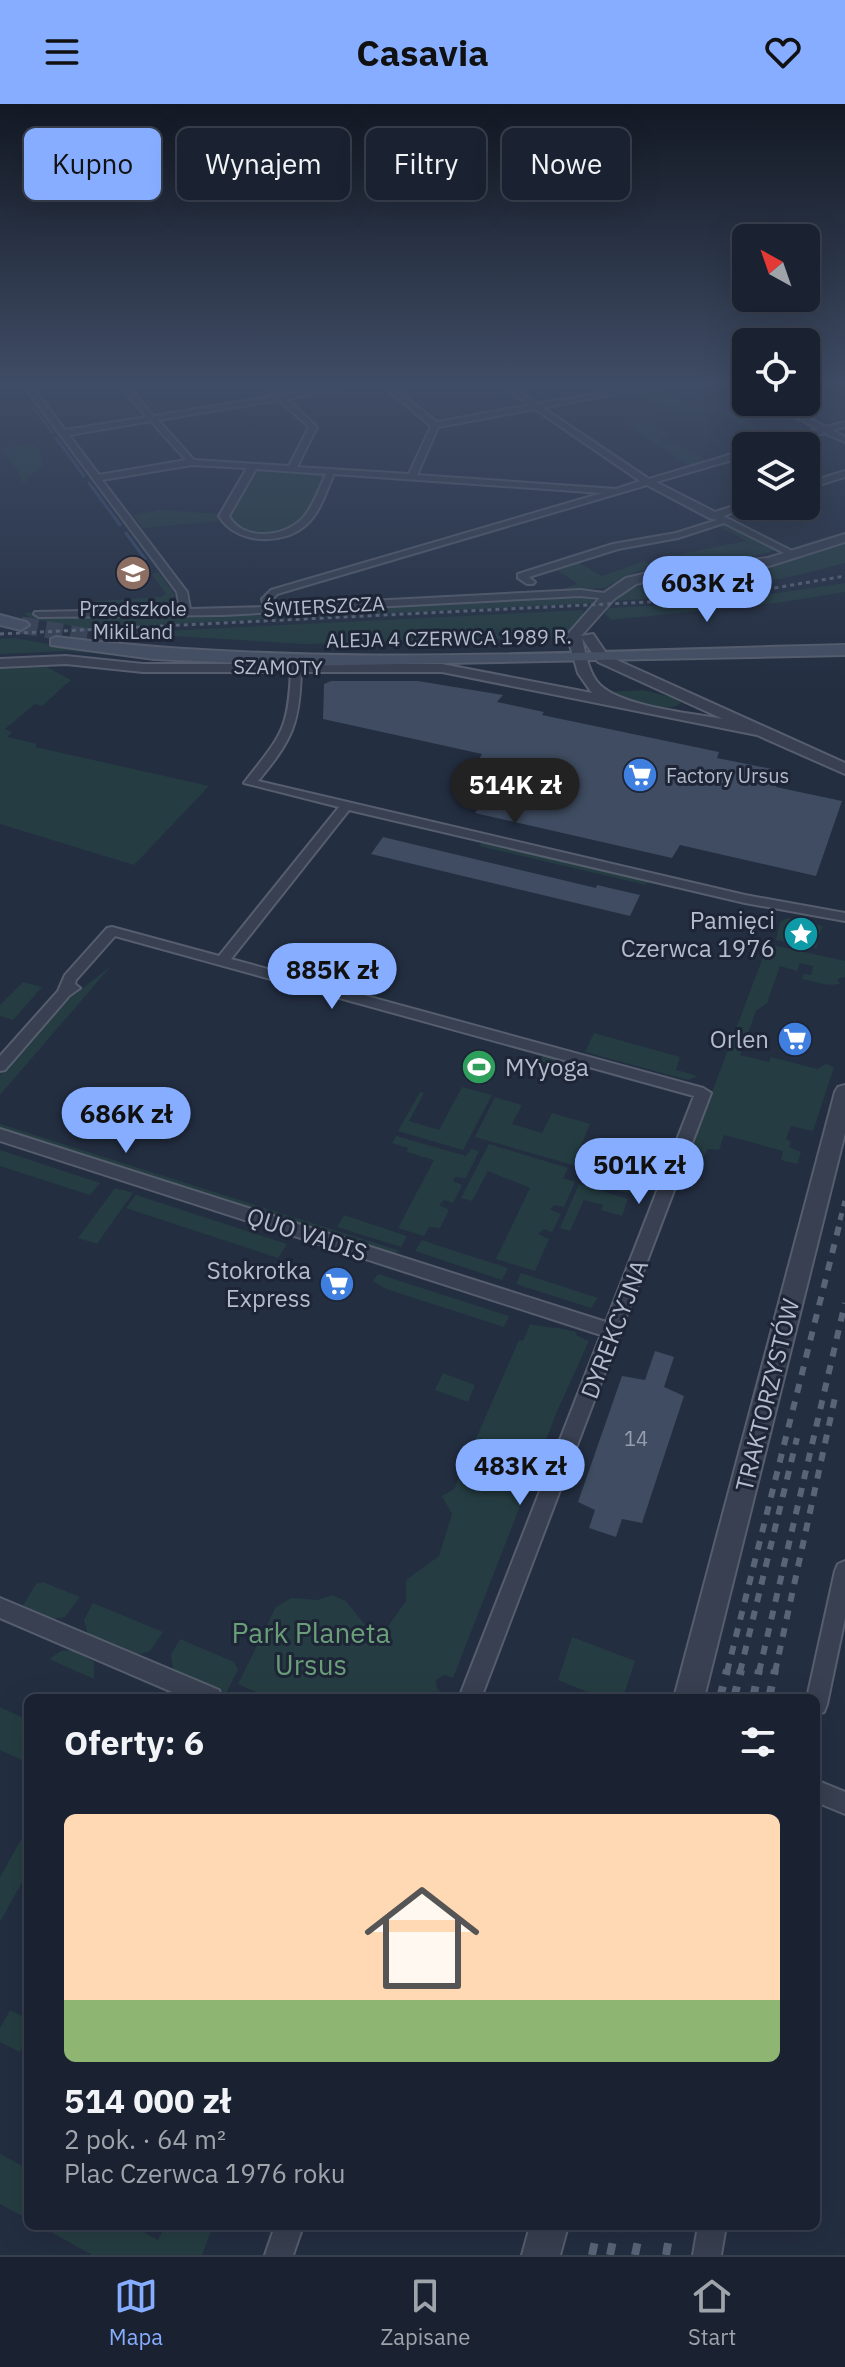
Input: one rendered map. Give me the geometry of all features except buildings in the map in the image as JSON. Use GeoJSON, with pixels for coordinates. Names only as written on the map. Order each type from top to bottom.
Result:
{"type":"FeatureCollection","features":[{"type":"Feature","properties":{"kind":"main road"},"geometry":{"type":"LineString","coordinates":[[0,620],[21,625]]}},
{"type":"Feature","properties":{"kind":"main road","name":"ALEJA 4 CZERWCA 1989 R."},"geometry":{"type":"LineString","coordinates":[[102,639],[319,652],[832,647]]}},
{"type":"Feature","properties":{"kind":"main road","name":"ALEJA 4 CZERWCA 1989 R."},"geometry":{"type":"LineString","coordinates":[[56,642],[154,654],[264,660],[587,650],[658,654],[832,647],[845,640]]}},
{"type":"Feature","properties":{"kind":"street"},"geometry":{"type":"LineString","coordinates":[[103,486],[182,592],[186,612]]}},
{"type":"Feature","properties":{"kind":"street"},"geometry":{"type":"LineString","coordinates":[[241,486],[224,516],[236,531],[251,535],[278,534],[302,524],[323,486]]}},
{"type":"Feature","properties":{"kind":"street"},"geometry":{"type":"LineString","coordinates":[[548,486],[615,491]]}},
{"type":"Feature","properties":{"kind":"street"},"geometry":{"type":"LineString","coordinates":[[269,609],[267,599],[274,592],[630,486]]}},
{"type":"Feature","properties":{"kind":"street"},"geometry":{"type":"LineString","coordinates":[[657,486],[795,555]]}},
{"type":"Feature","properties":{"kind":"street"},"geometry":{"type":"LineString","coordinates":[[712,516],[732,510]]}},
{"type":"Feature","properties":{"kind":"street"},"geometry":{"type":"LineString","coordinates":[[530,582],[521,576],[616,546],[678,535],[723,521]]}},
{"type":"Feature","properties":{"kind":"street"},"geometry":{"type":"LineString","coordinates":[[766,732],[634,706],[592,685],[584,625],[620,586],[646,576],[760,563],[845,538]]}},
{"type":"Feature","properties":{"kind":"street","name":"ŚWIERSZCZA"},"geometry":{"type":"LineString","coordinates":[[39,614],[269,609],[580,593],[609,596]]}},
{"type":"Feature","properties":{"kind":"street"},"geometry":{"type":"LineString","coordinates":[[587,650],[845,769]]}},
{"type":"Feature","properties":{"kind":"street"},"geometry":{"type":"LineString","coordinates":[[649,678],[638,665],[658,654]]}},
{"type":"Feature","properties":{"kind":"street","name":"SZAMOTY"},"geometry":{"type":"LineString","coordinates":[[0,663],[66,660],[143,668],[442,668],[634,706]]}},
{"type":"Feature","properties":{"kind":"street"},"geometry":{"type":"LineString","coordinates":[[296,668],[293,723],[273,757],[250,783],[773,905],[845,917]]}},
{"type":"Feature","properties":{"kind":"street","name":"SZAMOTY"},"geometry":{"type":"LineString","coordinates":[[554,690],[574,690],[592,685],[653,687],[678,692]]}},
{"type":"Feature","properties":{"kind":"street"},"geometry":{"type":"LineString","coordinates":[[663,711],[686,705],[687,700],[678,692]]}},
{"type":"Feature","properties":{"kind":"street"},"geometry":{"type":"LineString","coordinates":[[0,1066],[64,993],[84,978],[118,933],[222,961],[347,805]]}},
{"type":"Feature","properties":{"kind":"street","name":"DYREKCYJNA"},"geometry":{"type":"LineString","coordinates":[[222,961],[703,1093],[472,1694]]}},
{"type":"Feature","properties":{"kind":"street","name":"TRAKTORZYSTÓW"},"geometry":{"type":"LineString","coordinates":[[690,1694],[845,1092]]}},
{"type":"Feature","properties":{"kind":"street","name":"QUO VADIS"},"geometry":{"type":"LineString","coordinates":[[0,1135],[613,1332]]}},
{"type":"Feature","properties":{"kind":"street"},"geometry":{"type":"LineString","coordinates":[[819,1694],[842,1604],[845,1571]]}},
{"type":"Feature","properties":{"kind":"street"},"geometry":{"type":"LineString","coordinates":[[0,1608],[202,1694]]}},
{"type":"Feature","properties":{"kind":"street"},"geometry":{"type":"LineString","coordinates":[[820,1793],[845,1803]]}},
{"type":"Feature","properties":{"kind":"street"},"geometry":{"type":"LineString","coordinates":[[279,2255],[288,2230]]}},
{"type":"Feature","properties":{"kind":"street"},"geometry":{"type":"LineString","coordinates":[[541,2255],[548,2230]]}},
{"type":"Feature","properties":{"kind":"street"},"geometry":{"type":"LineString","coordinates":[[707,2255],[711,2230]]}},
{"type":"Feature","properties":{"kind":"green space"},"geometry":{"type":"Polygon","coordinates":[[[246,486],[319,486],[303,515],[285,531],[258,534],[239,530],[227,517],[246,486]]]}},
{"type":"Feature","properties":{"kind":"green space"},"geometry":{"type":"Polygon","coordinates":[[[160,510],[219,514],[218,521],[143,528],[134,515],[160,510]]]}},
{"type":"Feature","properties":{"kind":"green space"},"geometry":{"type":"Polygon","coordinates":[[[717,525],[735,528],[779,549],[739,561],[663,567],[650,560],[746,541],[717,525]]]}},
{"type":"Feature","properties":{"kind":"green space"},"geometry":{"type":"Polygon","coordinates":[[[845,542],[845,563],[732,588],[618,601],[621,593],[656,579],[775,564],[845,542]]]}},
{"type":"Feature","properties":{"kind":"green space"},"geometry":{"type":"Polygon","coordinates":[[[645,561],[654,569],[635,572],[604,588],[560,590],[578,584],[555,569],[578,562],[602,576],[645,561]]]}},
{"type":"Feature","properties":{"kind":"green space"},"geometry":{"type":"Polygon","coordinates":[[[158,572],[175,595],[171,603],[95,606],[96,601],[161,597],[166,594],[152,574],[158,572]]]}},
{"type":"Feature","properties":{"kind":"green space"},"geometry":{"type":"Polygon","coordinates":[[[845,583],[845,592],[776,603],[611,620],[605,614],[609,608],[717,602],[845,583]]]}},
{"type":"Feature","properties":{"kind":"green space"},"geometry":{"type":"Polygon","coordinates":[[[589,597],[595,603],[87,628],[32,619],[23,613],[38,612],[37,618],[210,614],[589,597]]]}},
{"type":"Feature","properties":{"kind":"green space"},"geometry":{"type":"Polygon","coordinates":[[[583,610],[583,615],[567,634],[555,637],[303,644],[125,633],[583,610]]]}},
{"type":"Feature","properties":{"kind":"green space"},"geometry":{"type":"Polygon","coordinates":[[[14,638],[70,648],[204,662],[181,664],[171,660],[66,651],[0,654],[0,639],[14,638]]]}},
{"type":"Feature","properties":{"kind":"green space"},"geometry":{"type":"Polygon","coordinates":[[[47,667],[71,680],[42,706],[35,704],[5,729],[12,732],[7,737],[37,744],[35,747],[209,786],[134,865],[0,824],[0,669],[47,667]]]}},
{"type":"Feature","properties":{"kind":"green space"},"geometry":{"type":"Polygon","coordinates":[[[643,690],[679,699],[680,704],[654,707],[608,692],[643,690]]]}},
{"type":"Feature","properties":{"kind":"green space"},"geometry":{"type":"Polygon","coordinates":[[[482,842],[648,881],[646,885],[479,846],[482,842]]]}},
{"type":"Feature","properties":{"kind":"green space"},"geometry":{"type":"Polygon","coordinates":[[[788,918],[823,926],[819,935],[797,929],[794,935],[818,942],[816,948],[776,940],[780,922],[788,918]]]}},
{"type":"Feature","properties":{"kind":"green space"},"geometry":{"type":"Polygon","coordinates":[[[768,944],[845,961],[845,977],[837,979],[840,984],[828,985],[802,979],[804,974],[811,975],[813,966],[800,963],[797,971],[780,966],[767,1003],[756,1011],[740,1055],[769,1062],[771,1057],[817,1069],[826,1064],[834,1067],[813,1131],[791,1126],[786,1139],[791,1142],[789,1147],[801,1152],[797,1164],[781,1160],[783,1151],[724,1135],[719,1150],[708,1149],[703,1158],[694,1154],[692,1145],[768,944]]]}},
{"type":"Feature","properties":{"kind":"green space"},"geometry":{"type":"Polygon","coordinates":[[[111,966],[0,1095],[0,1075],[64,1003],[111,966]]]}},
{"type":"Feature","properties":{"kind":"green space"},"geometry":{"type":"Polygon","coordinates":[[[23,982],[42,987],[13,1020],[0,1016],[0,1005],[23,982]]]}},
{"type":"Feature","properties":{"kind":"green space"},"geometry":{"type":"Polygon","coordinates":[[[594,1033],[680,1057],[676,1070],[698,1076],[688,1080],[585,1052],[594,1033]]]}},
{"type":"Feature","properties":{"kind":"green space"},"geometry":{"type":"Polygon","coordinates":[[[543,1055],[573,1063],[566,1078],[516,1064],[520,1059],[538,1064],[543,1055]]]}},
{"type":"Feature","properties":{"kind":"green space"},"geometry":{"type":"Polygon","coordinates":[[[462,1087],[492,1095],[463,1150],[398,1131],[420,1092],[424,1093],[409,1121],[439,1130],[462,1087]]]}},
{"type":"Feature","properties":{"kind":"green space"},"geometry":{"type":"Polygon","coordinates":[[[495,1097],[522,1105],[512,1124],[542,1133],[552,1113],[590,1124],[573,1165],[475,1137],[495,1097]]]}},
{"type":"Feature","properties":{"kind":"green space"},"geometry":{"type":"Polygon","coordinates":[[[0,1124],[400,1251],[389,1254],[0,1130],[0,1124]]]}},
{"type":"Feature","properties":{"kind":"green space"},"geometry":{"type":"Polygon","coordinates":[[[396,1136],[466,1156],[471,1149],[479,1151],[466,1178],[455,1177],[453,1181],[462,1185],[453,1203],[444,1200],[439,1205],[449,1210],[440,1228],[429,1227],[424,1236],[398,1228],[434,1160],[407,1152],[408,1148],[392,1143],[396,1136]]]}},
{"type":"Feature","properties":{"kind":"green space"},"geometry":{"type":"Polygon","coordinates":[[[587,1143],[619,1152],[607,1181],[633,1189],[631,1194],[580,1180],[585,1169],[577,1167],[587,1143]]]}},
{"type":"Feature","properties":{"kind":"green space"},"geometry":{"type":"Polygon","coordinates":[[[489,1144],[568,1168],[563,1178],[575,1182],[564,1207],[554,1205],[550,1209],[561,1214],[552,1232],[544,1229],[538,1234],[549,1239],[535,1271],[496,1259],[530,1188],[488,1171],[472,1201],[461,1198],[489,1144]]]}},
{"type":"Feature","properties":{"kind":"green space"},"geometry":{"type":"Polygon","coordinates":[[[0,1150],[100,1183],[90,1195],[0,1166],[0,1150]]]}},
{"type":"Feature","properties":{"kind":"green space"},"geometry":{"type":"Polygon","coordinates":[[[579,1184],[628,1199],[622,1216],[601,1210],[603,1205],[584,1200],[570,1231],[560,1228],[579,1184]]]}},
{"type":"Feature","properties":{"kind":"green space"},"geometry":{"type":"Polygon","coordinates":[[[115,1188],[133,1193],[97,1244],[78,1238],[115,1188]]]}},
{"type":"Feature","properties":{"kind":"green space"},"geometry":{"type":"Polygon","coordinates":[[[136,1195],[287,1244],[278,1258],[126,1208],[136,1195]]]}},
{"type":"Feature","properties":{"kind":"green space"},"geometry":{"type":"Polygon","coordinates":[[[344,1215],[407,1236],[401,1247],[337,1227],[344,1215]]]}},
{"type":"Feature","properties":{"kind":"green space"},"geometry":{"type":"Polygon","coordinates":[[[422,1240],[508,1268],[502,1280],[415,1251],[422,1240]]]}},
{"type":"Feature","properties":{"kind":"green space"},"geometry":{"type":"Polygon","coordinates":[[[521,1273],[598,1298],[591,1308],[516,1284],[521,1273]]]}},
{"type":"Feature","properties":{"kind":"green space"},"geometry":{"type":"Polygon","coordinates":[[[378,1274],[509,1316],[504,1327],[386,1289],[373,1281],[378,1274]]]}},
{"type":"Feature","properties":{"kind":"green space","name":"Park Planeta Ursus"},"geometry":{"type":"Polygon","coordinates":[[[530,1324],[576,1332],[576,1335],[589,1341],[558,1409],[453,1678],[444,1675],[436,1680],[442,1694],[261,1694],[238,1684],[276,1607],[291,1598],[318,1600],[332,1595],[346,1601],[365,1625],[383,1631],[386,1629],[406,1601],[406,1580],[439,1556],[452,1514],[442,1496],[454,1489],[519,1340],[523,1341],[530,1324]]]}},
{"type":"Feature","properties":{"kind":"green space"},"geometry":{"type":"Polygon","coordinates":[[[443,1373],[475,1385],[468,1402],[435,1390],[443,1373]]]}},
{"type":"Feature","properties":{"kind":"green space"},"geometry":{"type":"Polygon","coordinates":[[[43,1582],[80,1597],[65,1617],[52,1619],[22,1607],[36,1584],[43,1582]]]}},
{"type":"Feature","properties":{"kind":"green space"},"geometry":{"type":"Polygon","coordinates":[[[93,1603],[163,1632],[150,1651],[138,1655],[88,1634],[84,1620],[93,1603]]]}},
{"type":"Feature","properties":{"kind":"green space"},"geometry":{"type":"Polygon","coordinates":[[[572,1637],[635,1661],[624,1694],[592,1694],[558,1680],[572,1637]]]}},
{"type":"Feature","properties":{"kind":"green space"},"geometry":{"type":"Polygon","coordinates":[[[180,1639],[234,1662],[238,1670],[226,1693],[173,1669],[171,1655],[180,1639]]]}},
{"type":"Feature","properties":{"kind":"green space"},"geometry":{"type":"Polygon","coordinates":[[[72,1650],[94,1662],[94,1679],[49,1659],[61,1651],[72,1650]]]}},
{"type":"Feature","properties":{"kind":"green space"},"geometry":{"type":"Polygon","coordinates":[[[0,1707],[24,1718],[24,1761],[0,1750],[0,1707]]]}},
{"type":"Feature","properties":{"kind":"green space"},"geometry":{"type":"Polygon","coordinates":[[[24,1834],[24,1878],[0,1922],[0,1877],[24,1834]]]}},
{"type":"Feature","properties":{"kind":"green space"},"geometry":{"type":"Polygon","coordinates":[[[10,2010],[24,2017],[24,2044],[20,2052],[0,2042],[0,2028],[10,2010]]]}},
{"type":"Feature","properties":{"kind":"green space"},"geometry":{"type":"Polygon","coordinates":[[[0,2154],[24,2167],[24,2217],[0,2204],[0,2154]]]}},
{"type":"Feature","properties":{"kind":"green space"},"geometry":{"type":"Polygon","coordinates":[[[47,2230],[139,2230],[158,2240],[163,2230],[211,2230],[202,2255],[92,2255],[47,2230]]]}},
{"type":"Feature","properties":{"kind":"waterway"},"geometry":{"type":"LineString","coordinates":[[91,486],[120,525]]}},
{"type":"Feature","properties":{"kind":"waterway"},"geometry":{"type":"LineString","coordinates":[[126,533],[145,559]]}},
{"type":"Feature","properties":{"kind":"tunnel"},"geometry":{"type":"LineString","coordinates":[[21,625],[102,639]]}},
{"type":"Feature","properties":{"kind":"railway"},"geometry":{"type":"LineString","coordinates":[[0,634],[648,602],[757,591],[845,576]]}},
{"type":"Feature","properties":{"kind":"railway"},"geometry":{"type":"LineString","coordinates":[[840,1220],[845,1201]]}},
{"type":"Feature","properties":{"kind":"railway"},"geometry":{"type":"LineString","coordinates":[[727,1672],[841,1218]]}},
{"type":"Feature","properties":{"kind":"railway"},"geometry":{"type":"LineString","coordinates":[[759,1672],[845,1303]]}},
{"type":"Feature","properties":{"kind":"railway"},"geometry":{"type":"LineString","coordinates":[[775,1672],[836,1393]]}},
{"type":"Feature","properties":{"kind":"railway"},"geometry":{"type":"LineString","coordinates":[[740,1672],[797,1438]]}},
{"type":"Feature","properties":{"kind":"railway"},"geometry":{"type":"LineString","coordinates":[[721,1694],[727,1670]]}},
{"type":"Feature","properties":{"kind":"railway"},"geometry":{"type":"LineString","coordinates":[[735,1694],[741,1670]]}},
{"type":"Feature","properties":{"kind":"railway"},"geometry":{"type":"LineString","coordinates":[[754,1694],[759,1670]]}},
{"type":"Feature","properties":{"kind":"railway"},"geometry":{"type":"LineString","coordinates":[[770,1694],[775,1670]]}},
{"type":"Feature","properties":{"kind":"railway"},"geometry":{"type":"LineString","coordinates":[[592,2255],[597,2230]]}},
{"type":"Feature","properties":{"kind":"railway"},"geometry":{"type":"LineString","coordinates":[[610,2255],[615,2230]]}},
{"type":"Feature","properties":{"kind":"railway"},"geometry":{"type":"LineString","coordinates":[[635,2255],[640,2230]]}},
{"type":"Feature","properties":{"kind":"railway"},"geometry":{"type":"LineString","coordinates":[[666,2255],[670,2230]]}},
{"type":"Feature","properties":{"kind":"place","name":"Przedszkole MikiLand"},"geometry":{"type":"Point","coordinates":[133,573]}},
{"type":"Feature","properties":{"kind":"place","name":"Factory Ursus"},"geometry":{"type":"Point","coordinates":[640,775]}},
{"type":"Feature","properties":{"kind":"place","name":"Pamięci Czerwca 1976"},"geometry":{"type":"Point","coordinates":[801,934]}},
{"type":"Feature","properties":{"kind":"place","name":"Orlen"},"geometry":{"type":"Point","coordinates":[795,1039]}},
{"type":"Feature","properties":{"kind":"place","name":"MYyoga"},"geometry":{"type":"Point","coordinates":[479,1067]}},
{"type":"Feature","properties":{"kind":"place","name":"Stokrotka Express"},"geometry":{"type":"Point","coordinates":[337,1284]}}]}
